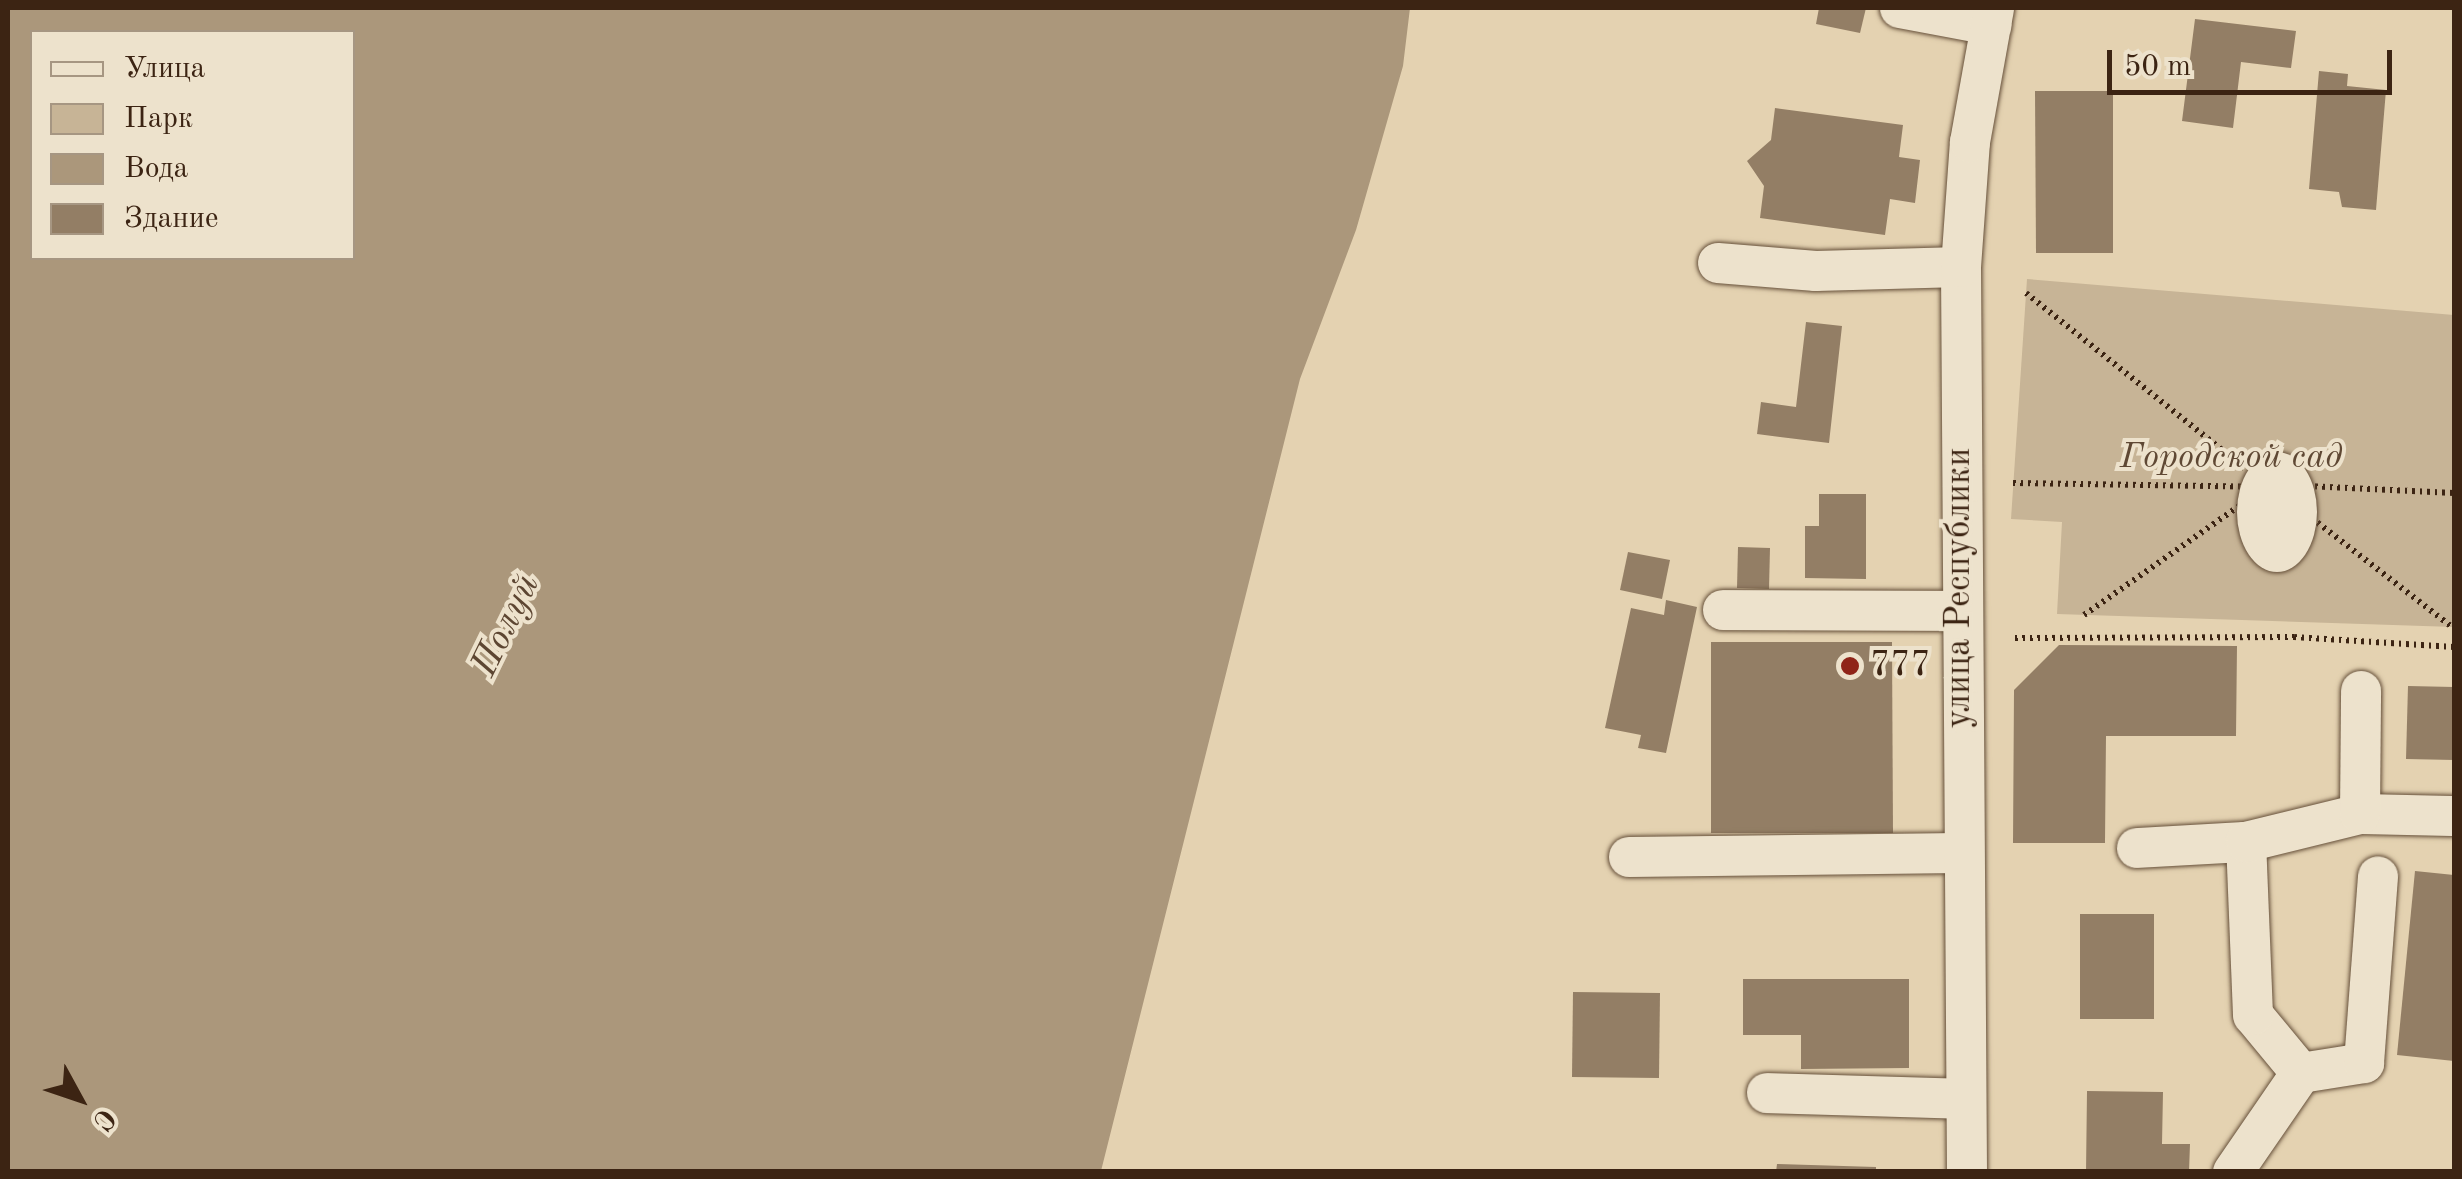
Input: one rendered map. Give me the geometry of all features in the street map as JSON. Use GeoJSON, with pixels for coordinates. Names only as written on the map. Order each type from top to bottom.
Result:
{"type":"FeatureCollection","features":[{"type":"Feature","properties":{"kind":"street"},"geometry":{"type":"LineString","coordinates":[[1900,8],[1993,16]]}},
{"type":"Feature","properties":{"kind":"street","name":"улица Республики"},"geometry":{"type":"LineString","coordinates":[[1967,1172],[1960,610],[1962,268],[1970,142],[1993,16]]}},
{"type":"Feature","properties":{"kind":"street"},"geometry":{"type":"LineString","coordinates":[[1718,262],[1816,271],[1962,268]]}},
{"type":"Feature","properties":{"kind":"street"},"geometry":{"type":"LineString","coordinates":[[1723,610],[1960,610]]}},
{"type":"Feature","properties":{"kind":"street"},"geometry":{"type":"LineString","coordinates":[[2360,814],[2361,691]]}},
{"type":"Feature","properties":{"kind":"street"},"geometry":{"type":"LineString","coordinates":[[2137,848],[2246,842],[2360,814],[2454,816]]}},
{"type":"Feature","properties":{"kind":"street"},"geometry":{"type":"LineString","coordinates":[[2246,842],[2253,1015],[2301,1072]]}},
{"type":"Feature","properties":{"kind":"street"},"geometry":{"type":"LineString","coordinates":[[1629,857],[1962,853]]}},
{"type":"Feature","properties":{"kind":"street"},"geometry":{"type":"LineString","coordinates":[[2233,1172],[2301,1072],[2364,1062],[2378,877]]}},
{"type":"Feature","properties":{"kind":"street"},"geometry":{"type":"LineString","coordinates":[[1767,1093],[1966,1100]]}},
{"type":"Feature","properties":{"kind":"path"},"geometry":{"type":"LineString","coordinates":[[2026,293],[2268,488],[2452,627]]}},
{"type":"Feature","properties":{"kind":"path"},"geometry":{"type":"LineString","coordinates":[[2013,483],[2454,493]]}},
{"type":"Feature","properties":{"kind":"path"},"geometry":{"type":"LineString","coordinates":[[2084,615],[2268,488]]}},
{"type":"Feature","properties":{"kind":"path"},"geometry":{"type":"LineString","coordinates":[[2015,638],[2294,637],[2454,647]]}},
{"type":"Feature","properties":{"kind":"green space","name":"Городской сад"},"geometry":{"type":"Polygon","coordinates":[[[2027,279],[2454,315],[2454,627],[2057,614],[2062,522],[2011,519],[2027,279]]]}},
{"type":"Feature","properties":{"kind":"water","name":"Полуй"},"geometry":{"type":"Polygon","coordinates":[[[8,8],[1410,8],[1403,66],[1356,230],[1300,379],[1101,1171],[8,1171],[8,8]]]}},
{"type":"Feature","properties":{"kind":"building"},"geometry":{"type":"Polygon","coordinates":[[[1819,8],[1866,8],[1860,33],[1816,24],[1819,8]]]}},
{"type":"Feature","properties":{"kind":"building"},"geometry":{"type":"Polygon","coordinates":[[[2195,19],[2296,31],[2291,68],[2241,62],[2233,128],[2182,121],[2195,19]]]}},
{"type":"Feature","properties":{"kind":"building"},"geometry":{"type":"Polygon","coordinates":[[[2319,71],[2348,74],[2347,86],[2386,90],[2376,210],[2342,207],[2339,192],[2309,189],[2319,71]]]}},
{"type":"Feature","properties":{"kind":"building"},"geometry":{"type":"Polygon","coordinates":[[[2035,91],[2113,91],[2113,253],[2036,253],[2035,91]]]}},
{"type":"Feature","properties":{"kind":"building"},"geometry":{"type":"Polygon","coordinates":[[[1775,108],[1903,125],[1899,157],[1920,160],[1915,203],[1890,199],[1885,235],[1760,218],[1764,186],[1747,161],[1771,140],[1775,108]]]}},
{"type":"Feature","properties":{"kind":"building"},"geometry":{"type":"Polygon","coordinates":[[[1806,322],[1842,326],[1829,443],[1757,434],[1761,402],[1796,407],[1806,322]]]}},
{"type":"Feature","properties":{"kind":"building"},"geometry":{"type":"Polygon","coordinates":[[[1819,494],[1866,494],[1866,579],[1805,578],[1805,526],[1819,526],[1819,494]]]}},
{"type":"Feature","properties":{"kind":"building"},"geometry":{"type":"Polygon","coordinates":[[[1738,547],[1770,548],[1769,589],[1737,588],[1738,547]]]}},
{"type":"Feature","properties":{"kind":"building"},"geometry":{"type":"Polygon","coordinates":[[[1628,552],[1670,560],[1662,599],[1620,590],[1628,552]]]}},
{"type":"Feature","properties":{"kind":"building"},"geometry":{"type":"Polygon","coordinates":[[[1666,600],[1697,607],[1666,753],[1638,748],[1641,735],[1605,728],[1631,608],[1664,615],[1666,600]]]}},
{"type":"Feature","properties":{"kind":"building"},"geometry":{"type":"Polygon","coordinates":[[[1711,642],[1892,642],[1893,833],[1711,833],[1711,642]]]}},
{"type":"Feature","properties":{"kind":"building"},"geometry":{"type":"Polygon","coordinates":[[[2059,645],[2237,646],[2236,736],[2106,736],[2105,843],[2013,843],[2014,690],[2059,645]]]}},
{"type":"Feature","properties":{"kind":"building"},"geometry":{"type":"Polygon","coordinates":[[[2408,686],[2454,687],[2454,760],[2406,759],[2408,686]]]}},
{"type":"Feature","properties":{"kind":"building"},"geometry":{"type":"Polygon","coordinates":[[[2415,871],[2454,875],[2454,1061],[2397,1055],[2415,871]]]}},
{"type":"Feature","properties":{"kind":"building"},"geometry":{"type":"Polygon","coordinates":[[[2080,914],[2154,914],[2154,1019],[2080,1019],[2080,914]]]}},
{"type":"Feature","properties":{"kind":"building"},"geometry":{"type":"Polygon","coordinates":[[[1743,979],[1909,979],[1909,1068],[1801,1069],[1801,1035],[1743,1035],[1743,979]]]}},
{"type":"Feature","properties":{"kind":"building"},"geometry":{"type":"Polygon","coordinates":[[[1573,992],[1660,993],[1659,1078],[1572,1077],[1573,992]]]}},
{"type":"Feature","properties":{"kind":"building"},"geometry":{"type":"Polygon","coordinates":[[[2087,1091],[2163,1092],[2162,1144],[2190,1144],[2189,1172],[2086,1172],[2087,1091]]]}},
{"type":"Feature","properties":{"kind":"building"},"geometry":{"type":"Polygon","coordinates":[[[1777,1164],[1876,1167],[1876,1172],[1776,1172],[1777,1164]]]}},
{"type":"Feature","properties":{"kind":"place","name":"777"},"geometry":{"type":"Point","coordinates":[1850,666]}}]}
